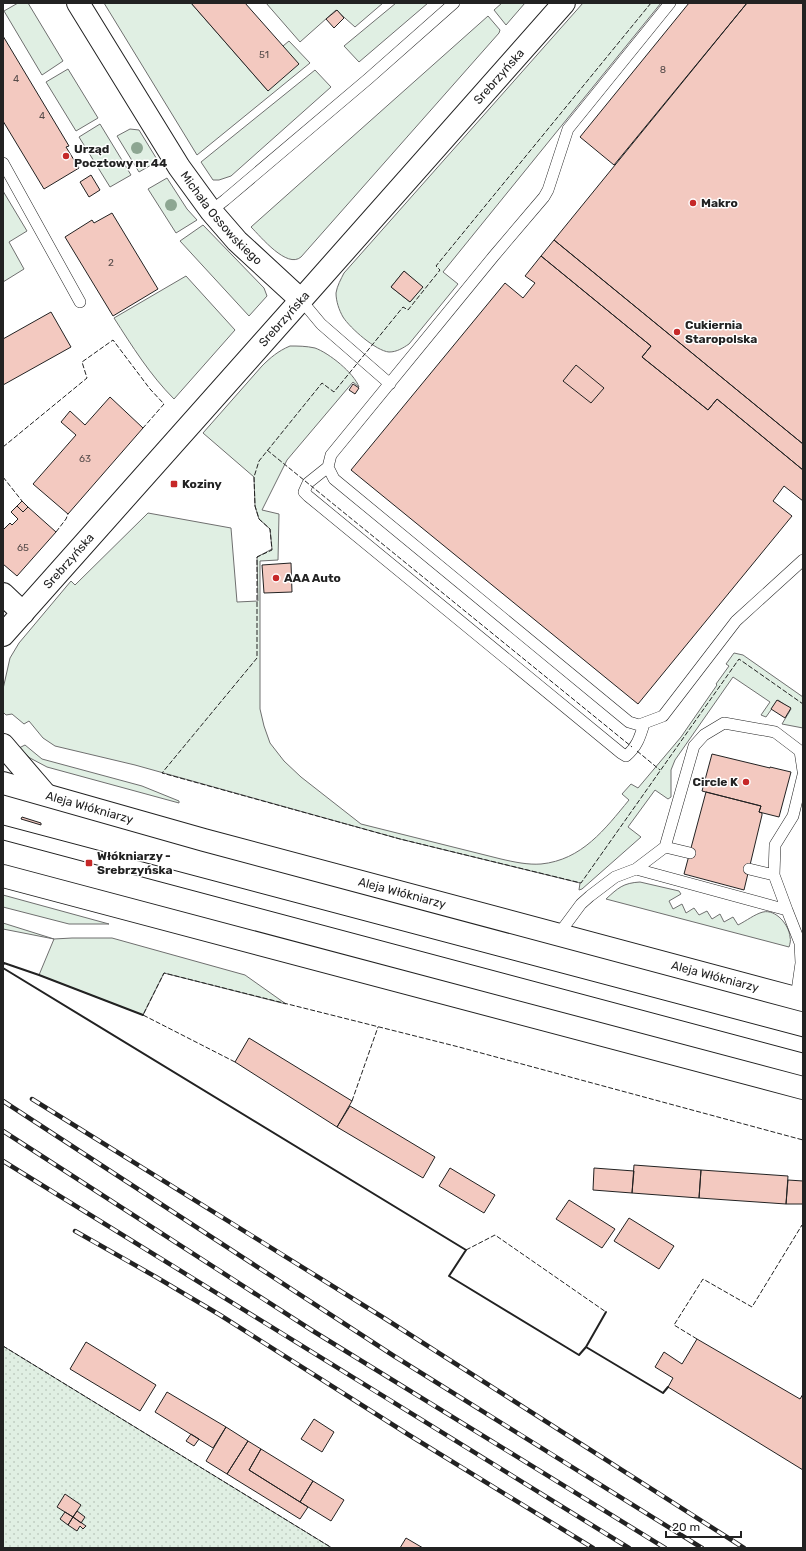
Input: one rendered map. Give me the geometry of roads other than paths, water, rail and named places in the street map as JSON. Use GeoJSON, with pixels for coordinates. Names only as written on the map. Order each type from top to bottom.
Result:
{"type":"FeatureCollection","features":[{"type":"Feature","properties":{"kind":"main road","name":"Michała Ossowskiego"},"geometry":{"type":"LineString","coordinates":[[78,3],[179,167],[237,241],[301,300]]}},
{"type":"Feature","properties":{"kind":"main road","name":"Srebrzyńska"},"geometry":{"type":"LineString","coordinates":[[3,635],[564,3]]}},
{"type":"Feature","properties":{"kind":"main road"},"geometry":{"type":"LineString","coordinates":[[3,594],[23,613]]}},
{"type":"Feature","properties":{"kind":"main road"},"geometry":{"type":"LineString","coordinates":[[3,745],[45,794]]}},
{"type":"Feature","properties":{"kind":"main road","name":"Aleja Włókniarzy"},"geometry":{"type":"LineString","coordinates":[[3,783],[204,840],[799,999]]}},
{"type":"Feature","properties":{"kind":"main road"},"geometry":{"type":"LineString","coordinates":[[3,876],[803,1088]]}},
{"type":"Feature","properties":{"kind":"lane"},"geometry":{"type":"LineString","coordinates":[[212,210],[368,79],[454,3]]}},
{"type":"Feature","properties":{"kind":"lane"},"geometry":{"type":"LineString","coordinates":[[644,724],[639,741],[634,749],[626,756],[304,492],[308,483],[328,467],[331,455],[544,197],[548,190],[568,129],[670,3]]}},
{"type":"Feature","properties":{"kind":"lane"},"geometry":{"type":"LineString","coordinates":[[3,163],[80,302]]}},
{"type":"Feature","properties":{"kind":"lane"},"geometry":{"type":"LineString","coordinates":[[301,300],[321,324],[390,384]]}},
{"type":"Feature","properties":{"kind":"lane"},"geometry":{"type":"LineString","coordinates":[[328,467],[334,479],[629,722],[640,725],[663,716],[736,621],[803,560]]}},
{"type":"Feature","properties":{"kind":"lane"},"geometry":{"type":"LineString","coordinates":[[558,934],[581,904],[590,896],[615,877],[636,869],[665,847],[694,746],[704,735],[724,723],[775,732],[800,751],[803,771]]}},
{"type":"Feature","properties":{"kind":"lane"},"geometry":{"type":"LineString","coordinates":[[799,999],[802,942],[787,910],[774,875],[775,845],[793,816],[803,775]]}},
{"type":"Feature","properties":{"kind":"lane"},"geometry":{"type":"LineString","coordinates":[[665,847],[690,853]]}},
{"type":"Feature","properties":{"kind":"lane"},"geometry":{"type":"LineString","coordinates":[[636,869],[787,910]]}},
{"type":"Feature","properties":{"kind":"lane"},"geometry":{"type":"LineString","coordinates":[[749,869],[774,875]]}},
{"type":"Feature","properties":{"kind":"tram line"},"geometry":{"type":"LineString","coordinates":[[3,825],[803,1037]]}},
{"type":"Feature","properties":{"kind":"tram line"},"geometry":{"type":"LineString","coordinates":[[3,840],[803,1053]]}},
{"type":"Feature","properties":{"kind":"railway"},"geometry":{"type":"LineString","coordinates":[[32,1099],[384,1318],[744,1548]]}},
{"type":"Feature","properties":{"kind":"railway"},"geometry":{"type":"LineString","coordinates":[[3,1101],[394,1356],[702,1548]]}},
{"type":"Feature","properties":{"kind":"railway"},"geometry":{"type":"LineString","coordinates":[[3,1131],[313,1331],[665,1548]]}},
{"type":"Feature","properties":{"kind":"railway"},"geometry":{"type":"LineString","coordinates":[[3,1161],[629,1548]]}},
{"type":"Feature","properties":{"kind":"railway"},"geometry":{"type":"LineString","coordinates":[[75,1231],[220,1315],[409,1435],[593,1548]]}},
{"type":"Feature","properties":{"kind":"place","name":"Urząd Pocztowy nr 44"},"geometry":{"type":"Point","coordinates":[66,156]}},
{"type":"Feature","properties":{"kind":"place","name":"Makro"},"geometry":{"type":"Point","coordinates":[693,203]}},
{"type":"Feature","properties":{"kind":"place","name":"Cukiernia Staropolska"},"geometry":{"type":"Point","coordinates":[677,332]}},
{"type":"Feature","properties":{"kind":"place","name":"Koziny"},"geometry":{"type":"Point","coordinates":[174,484]}},
{"type":"Feature","properties":{"kind":"place","name":"AAA Auto"},"geometry":{"type":"Point","coordinates":[276,578]}},
{"type":"Feature","properties":{"kind":"place","name":"Circle K"},"geometry":{"type":"Point","coordinates":[746,782]}},
{"type":"Feature","properties":{"kind":"place","name":"Włókniarzy - Srebrzyńska"},"geometry":{"type":"Point","coordinates":[89,863]}}]}
